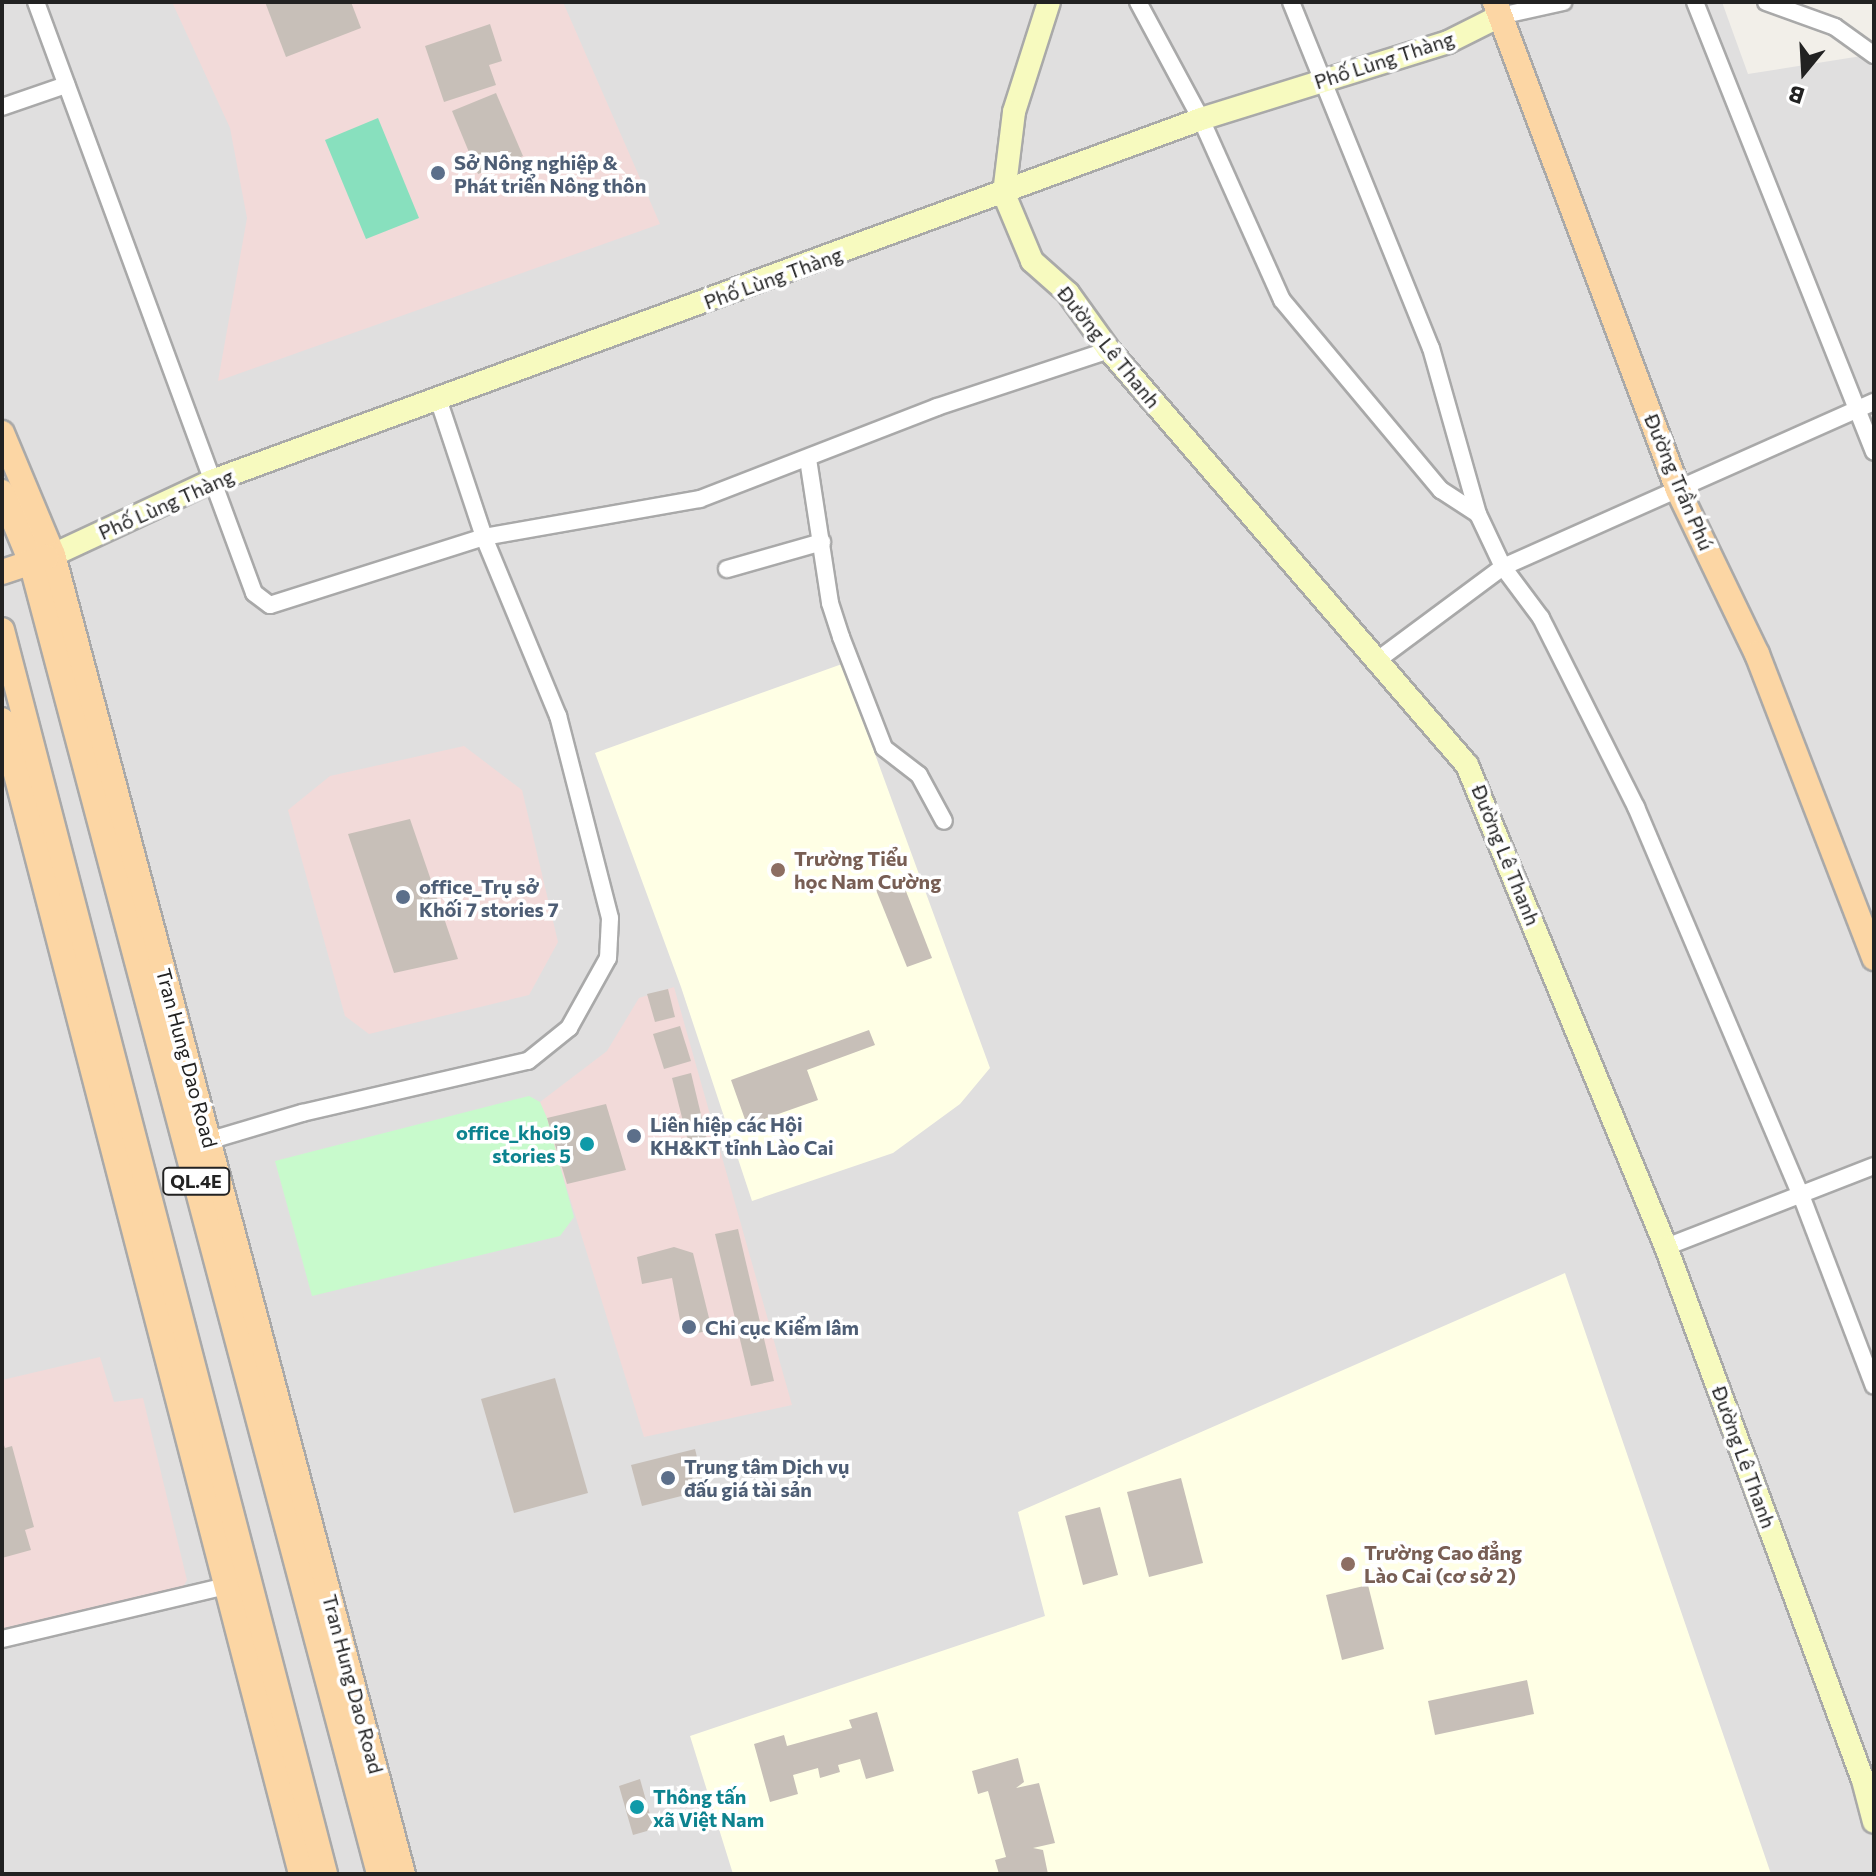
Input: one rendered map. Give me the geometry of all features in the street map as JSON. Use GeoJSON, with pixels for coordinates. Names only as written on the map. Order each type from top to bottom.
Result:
{"type":"FeatureCollection","features":[{"type":"Feature","properties":{"kind":"main road","name":"Đường Trần Phú"},"geometry":{"type":"LineString","coordinates":[[1497,9],[1678,490],[1757,654],[1874,958]]}},
{"type":"Feature","properties":{"kind":"main road","name":"Tran Hung Dao Road"},"geometry":{"type":"LineString","coordinates":[[2,433],[42,558],[208,1141],[403,1874]]}},
{"type":"Feature","properties":{"kind":"main road","name":"Tran Hung Dao Road"},"geometry":{"type":"LineString","coordinates":[[2,492],[42,558],[379,1874]]}},
{"type":"Feature","properties":{"kind":"main road"},"geometry":{"type":"LineString","coordinates":[[2,572],[42,558]]}},
{"type":"Feature","properties":{"kind":"main road","name":"QL.4E"},"geometry":{"type":"LineString","coordinates":[[2,630],[325,1874]]}},
{"type":"Feature","properties":{"kind":"main road"},"geometry":{"type":"LineString","coordinates":[[2,720],[301,1874]]}},
{"type":"Feature","properties":{"kind":"street"},"geometry":{"type":"LineString","coordinates":[[36,2],[254,593],[270,605],[484,537],[700,499],[937,407],[1109,350]]}},
{"type":"Feature","properties":{"kind":"street","name":"Đường Lê Thanh"},"geometry":{"type":"LineString","coordinates":[[1049,2],[1014,112],[1004,194],[1032,261],[1068,293],[1109,350],[1458,750],[1477,782],[1666,1247],[1869,1778],[1874,1822]]}},
{"type":"Feature","properties":{"kind":"street"},"geometry":{"type":"LineString","coordinates":[[1138,2],[1201,119],[1282,300],[1441,490],[1478,514]]}},
{"type":"Feature","properties":{"kind":"street"},"geometry":{"type":"LineString","coordinates":[[1291,2],[1431,348],[1478,514],[1503,567],[1541,618],[1636,807],[1801,1195],[1874,1386]]}},
{"type":"Feature","properties":{"kind":"street"},"geometry":{"type":"LineString","coordinates":[[1497,9],[1563,2]]}},
{"type":"Feature","properties":{"kind":"street"},"geometry":{"type":"LineString","coordinates":[[1695,2],[1854,410],[1874,452]]}},
{"type":"Feature","properties":{"kind":"street"},"geometry":{"type":"LineString","coordinates":[[1766,2],[1835,27],[1874,55]]}},
{"type":"Feature","properties":{"kind":"street","name":"Phố Lùng Thàng"},"geometry":{"type":"LineString","coordinates":[[42,558],[212,481],[1004,194],[1201,119],[1448,42],[1497,9]]}},
{"type":"Feature","properties":{"kind":"street"},"geometry":{"type":"LineString","coordinates":[[2,107],[66,85]]}},
{"type":"Feature","properties":{"kind":"street"},"geometry":{"type":"LineString","coordinates":[[208,1141],[302,1113],[528,1061],[569,1028],[602,974],[610,918],[590,830],[558,716],[484,537],[438,399]]}},
{"type":"Feature","properties":{"kind":"street"},"geometry":{"type":"LineString","coordinates":[[1379,659],[1503,567],[1874,402]]}},
{"type":"Feature","properties":{"kind":"street"},"geometry":{"type":"LineString","coordinates":[[808,459],[830,603],[884,748],[919,775],[944,821]]}},
{"type":"Feature","properties":{"kind":"street"},"geometry":{"type":"LineString","coordinates":[[727,569],[822,542]]}},
{"type":"Feature","properties":{"kind":"street"},"geometry":{"type":"LineString","coordinates":[[1666,1247],[1874,1166]]}},
{"type":"Feature","properties":{"kind":"street"},"geometry":{"type":"LineString","coordinates":[[2,1639],[227,1586]]}},
{"type":"Feature","properties":{"kind":"shaded area"},"geometry":{"type":"Polygon","coordinates":[[[2,2],[1722,2],[1748,74],[1874,54],[1874,1874],[2,1874],[2,2]]]}},
{"type":"Feature","properties":{"kind":"shaded area","name":"Sở Nông nghiệp & Phát triển Nông thôn"},"geometry":{"type":"Polygon","coordinates":[[[172,2],[563,2],[660,224],[218,381],[247,218],[230,128],[172,2]]]}},
{"type":"Feature","properties":{"kind":"shaded area","name":"Trường Tiểu học Nam Cường"},"geometry":{"type":"Polygon","coordinates":[[[842,664],[990,1068],[960,1104],[893,1153],[752,1201],[681,987],[595,753],[842,664]]]}},
{"type":"Feature","properties":{"kind":"shaded area"},"geometry":{"type":"Polygon","coordinates":[[[464,746],[522,790],[558,942],[529,995],[369,1034],[345,1016],[288,810],[330,776],[464,746]]]}},
{"type":"Feature","properties":{"kind":"shaded area"},"geometry":{"type":"Polygon","coordinates":[[[674,987],[792,1405],[644,1437],[540,1102],[607,1051],[639,998],[674,987]]]}},
{"type":"Feature","properties":{"kind":"shaded area","name":"Trường Cao đẳng Lào Cai (cơ sở 2)"},"geometry":{"type":"Polygon","coordinates":[[[1565,1273],[1771,1874],[733,1874],[690,1736],[1045,1616],[1018,1512],[1565,1273]]]}},
{"type":"Feature","properties":{"kind":"shaded area"},"geometry":{"type":"Polygon","coordinates":[[[100,1357],[114,1402],[143,1398],[187,1580],[182,1589],[2,1634],[2,1380],[100,1357]]]}},
{"type":"Feature","properties":{"kind":"green space"},"geometry":{"type":"Polygon","coordinates":[[[378,118],[419,218],[366,239],[325,140],[378,118]]]}},
{"type":"Feature","properties":{"kind":"green space"},"geometry":{"type":"Polygon","coordinates":[[[529,1096],[540,1102],[547,1118],[574,1217],[560,1236],[312,1296],[275,1161],[529,1096]]]}},
{"type":"Feature","properties":{"kind":"building"},"geometry":{"type":"Polygon","coordinates":[[[265,2],[351,2],[361,28],[286,57],[265,2]]]}},
{"type":"Feature","properties":{"kind":"building"},"geometry":{"type":"Polygon","coordinates":[[[490,24],[502,61],[489,65],[496,85],[444,102],[425,46],[490,24]]]}},
{"type":"Feature","properties":{"kind":"building"},"geometry":{"type":"Polygon","coordinates":[[[496,93],[523,156],[478,174],[452,111],[496,93]]]}},
{"type":"Feature","properties":{"kind":"building","name":"office_Trụ sở Khối 7 stories 7"},"geometry":{"type":"Polygon","coordinates":[[[410,819],[458,959],[394,973],[348,834],[410,819]]]}},
{"type":"Feature","properties":{"kind":"building"},"geometry":{"type":"Polygon","coordinates":[[[902,881],[932,958],[907,967],[876,890],[902,881]]]}},
{"type":"Feature","properties":{"kind":"building"},"geometry":{"type":"Polygon","coordinates":[[[668,989],[675,1017],[655,1022],[647,994],[668,989]]]}},
{"type":"Feature","properties":{"kind":"building"},"geometry":{"type":"Polygon","coordinates":[[[680,1026],[691,1061],[664,1069],[653,1034],[680,1026]]]}},
{"type":"Feature","properties":{"kind":"building"},"geometry":{"type":"Polygon","coordinates":[[[869,1030],[875,1045],[807,1070],[818,1100],[747,1125],[731,1080],[869,1030]]]}},
{"type":"Feature","properties":{"kind":"building"},"geometry":{"type":"Polygon","coordinates":[[[691,1073],[710,1152],[692,1157],[672,1078],[691,1073]]]}},
{"type":"Feature","properties":{"kind":"building","name":"office_khoi9 stories 5"},"geometry":{"type":"Polygon","coordinates":[[[606,1104],[626,1170],[567,1184],[547,1118],[606,1104]]]}},
{"type":"Feature","properties":{"kind":"building"},"geometry":{"type":"Polygon","coordinates":[[[738,1229],[774,1381],[751,1386],[715,1234],[738,1229]]]}},
{"type":"Feature","properties":{"kind":"building"},"geometry":{"type":"Polygon","coordinates":[[[674,1247],[693,1253],[712,1330],[683,1336],[672,1278],[642,1284],[637,1257],[674,1247]]]}},
{"type":"Feature","properties":{"kind":"building"},"geometry":{"type":"Polygon","coordinates":[[[555,1378],[588,1493],[514,1513],[481,1399],[555,1378]]]}},
{"type":"Feature","properties":{"kind":"building"},"geometry":{"type":"Polygon","coordinates":[[[2,1439],[5,1448],[12,1446],[34,1527],[25,1530],[31,1550],[2,1558],[2,1439]]]}},
{"type":"Feature","properties":{"kind":"building","name":"Trung tâm Dịch vụ đấu giá tài sản"},"geometry":{"type":"Polygon","coordinates":[[[695,1449],[705,1490],[642,1506],[631,1465],[695,1449]]]}},
{"type":"Feature","properties":{"kind":"building"},"geometry":{"type":"Polygon","coordinates":[[[1181,1478],[1203,1563],[1149,1577],[1127,1492],[1181,1478]]]}},
{"type":"Feature","properties":{"kind":"building"},"geometry":{"type":"Polygon","coordinates":[[[1100,1507],[1118,1575],[1083,1585],[1065,1516],[1100,1507]]]}},
{"type":"Feature","properties":{"kind":"building"},"geometry":{"type":"Polygon","coordinates":[[[1368,1585],[1384,1649],[1342,1660],[1326,1595],[1368,1585]]]}},
{"type":"Feature","properties":{"kind":"building"},"geometry":{"type":"Polygon","coordinates":[[[1527,1680],[1534,1714],[1435,1735],[1428,1701],[1527,1680]]]}},
{"type":"Feature","properties":{"kind":"building"},"geometry":{"type":"Polygon","coordinates":[[[877,1712],[894,1771],[866,1779],[860,1759],[838,1765],[840,1772],[820,1778],[818,1768],[793,1775],[798,1794],[770,1802],[754,1744],[784,1735],[787,1746],[852,1728],[849,1720],[877,1712]]]}},
{"type":"Feature","properties":{"kind":"building"},"geometry":{"type":"Polygon","coordinates":[[[1018,1758],[1024,1782],[1016,1788],[1039,1783],[1055,1843],[1033,1848],[1043,1850],[1048,1874],[999,1874],[995,1860],[1006,1857],[988,1791],[978,1794],[972,1771],[1018,1758]]]}},
{"type":"Feature","properties":{"kind":"building","name":"Thông tấn xã Việt Nam"},"geometry":{"type":"Polygon","coordinates":[[[640,1779],[654,1829],[633,1835],[619,1786],[640,1779]]]}},
{"type":"Feature","properties":{"kind":"place","name":"Sở Nông nghiệp & Phát triển Nông thôn"},"geometry":{"type":"Point","coordinates":[438,173]}},
{"type":"Feature","properties":{"kind":"place","name":"Trường Tiểu học Nam Cường"},"geometry":{"type":"Point","coordinates":[778,870]}},
{"type":"Feature","properties":{"kind":"place","name":"office_Trụ sở Khối 7 stories 7"},"geometry":{"type":"Point","coordinates":[403,897]}},
{"type":"Feature","properties":{"kind":"place","name":"Liên hiệp các Hội KH&KT tỉnh Lào Cai"},"geometry":{"type":"Point","coordinates":[634,1136]}},
{"type":"Feature","properties":{"kind":"place","name":"office_khoi9 stories 5"},"geometry":{"type":"Point","coordinates":[587,1144]}},
{"type":"Feature","properties":{"kind":"place","name":"Chi cục Kiểm lâm"},"geometry":{"type":"Point","coordinates":[689,1327]}},
{"type":"Feature","properties":{"kind":"place","name":"Trung tâm Dịch vụ đấu giá tài sản"},"geometry":{"type":"Point","coordinates":[668,1478]}},
{"type":"Feature","properties":{"kind":"place","name":"Trường Cao đẳng Lào Cai (cơ sở 2)"},"geometry":{"type":"Point","coordinates":[1348,1564]}},
{"type":"Feature","properties":{"kind":"place","name":"Thông tấn xã Việt Nam"},"geometry":{"type":"Point","coordinates":[637,1807]}}]}
